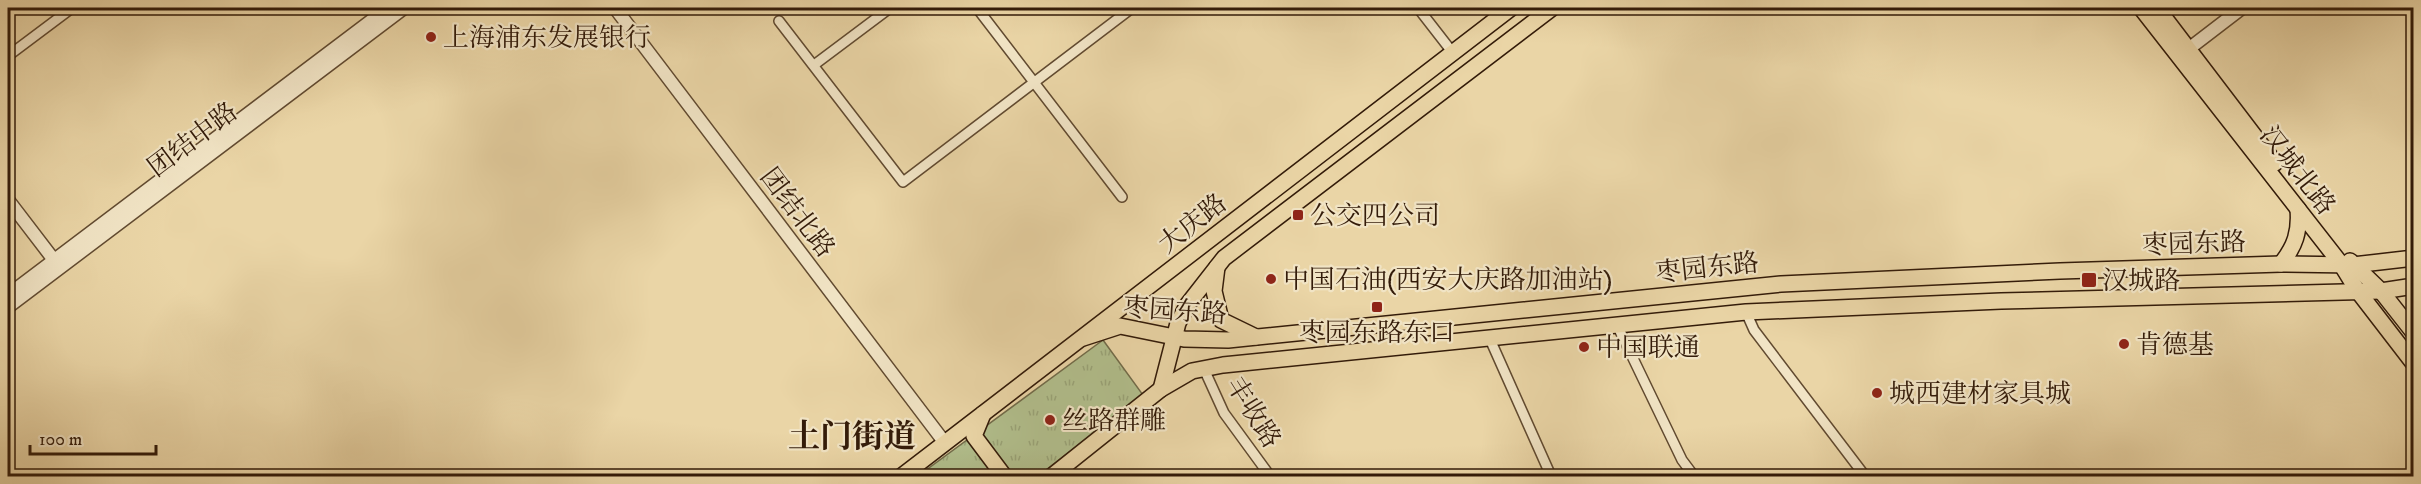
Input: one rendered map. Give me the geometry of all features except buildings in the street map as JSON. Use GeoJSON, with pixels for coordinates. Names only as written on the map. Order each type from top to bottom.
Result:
{"type":"FeatureCollection","features":[{"type":"Feature","properties":{"kind":"main road","name":"大庆路"},"geometry":{"type":"LineString","coordinates":[[912,474],[945,443],[1511,8]]}},
{"type":"Feature","properties":{"kind":"main road","name":"大庆路"},"geometry":{"type":"LineString","coordinates":[[1161,389],[1173,336],[1188,304],[1218,264],[1255,233],[1552,8]]}},
{"type":"Feature","properties":{"kind":"main road","name":"汉城北路"},"geometry":{"type":"LineString","coordinates":[[2141,8],[2183,52],[2347,264],[2357,290],[2414,364]]}},
{"type":"Feature","properties":{"kind":"main road","name":"汉城北路"},"geometry":{"type":"LineString","coordinates":[[2157,8],[2183,52],[2298,209],[2347,264],[2381,291],[2414,333]]}},
{"type":"Feature","properties":{"kind":"main road"},"geometry":{"type":"LineString","coordinates":[[2281,264],[2294,247],[2300,225],[2298,209]]}},
{"type":"Feature","properties":{"kind":"main road"},"geometry":{"type":"LineString","coordinates":[[1241,216],[1255,233]]}},
{"type":"Feature","properties":{"kind":"main road","name":"枣园东路"},"geometry":{"type":"LineString","coordinates":[[1083,338],[1120,326],[1184,339],[1228,340],[1781,284],[2060,271],[2347,264],[2414,258]]}},
{"type":"Feature","properties":{"kind":"main road"},"geometry":{"type":"LineString","coordinates":[[1218,264],[1214,291],[1221,320],[1256,337]]}},
{"type":"Feature","properties":{"kind":"main road","name":"枣园东路"},"geometry":{"type":"LineString","coordinates":[[1161,389],[1192,371],[1204,369],[1489,337],[1746,312],[2001,301],[2381,291],[2414,286]]}},
{"type":"Feature","properties":{"kind":"main road"},"geometry":{"type":"LineString","coordinates":[[1052,477],[1161,389]]}},
{"type":"Feature","properties":{"kind":"main road"},"geometry":{"type":"LineString","coordinates":[[983,414],[974,436],[1004,477]]}},
{"type":"Feature","properties":{"kind":"street"},"geometry":{"type":"LineString","coordinates":[[8,56],[72,8]]}},
{"type":"Feature","properties":{"kind":"street","name":"团结中路"},"geometry":{"type":"LineString","coordinates":[[8,307],[57,264],[388,8]]}},
{"type":"Feature","properties":{"kind":"street","name":"团结中路"},"geometry":{"type":"LineString","coordinates":[[8,295],[57,264],[404,8]]}},
{"type":"Feature","properties":{"kind":"street"},"geometry":{"type":"LineString","coordinates":[[814,65],[890,8]]}},
{"type":"Feature","properties":{"kind":"street"},"geometry":{"type":"LineString","coordinates":[[977,8],[1122,197]]}},
{"type":"Feature","properties":{"kind":"street"},"geometry":{"type":"LineString","coordinates":[[779,21],[903,183],[1132,8]]}},
{"type":"Feature","properties":{"kind":"street"},"geometry":{"type":"LineString","coordinates":[[1418,8],[1453,53]]}},
{"type":"Feature","properties":{"kind":"street"},"geometry":{"type":"LineString","coordinates":[[2183,52],[2242,8]]}},
{"type":"Feature","properties":{"kind":"street","name":"团结北路"},"geometry":{"type":"LineString","coordinates":[[619,9],[945,443]]}},
{"type":"Feature","properties":{"kind":"street"},"geometry":{"type":"LineString","coordinates":[[8,200],[57,264]]}},
{"type":"Feature","properties":{"kind":"street"},"geometry":{"type":"LineString","coordinates":[[1746,312],[1755,330],[1865,477]]}},
{"type":"Feature","properties":{"kind":"street"},"geometry":{"type":"LineString","coordinates":[[1617,325],[1682,460],[1694,477]]}},
{"type":"Feature","properties":{"kind":"street"},"geometry":{"type":"LineString","coordinates":[[1489,337],[1551,477]]}},
{"type":"Feature","properties":{"kind":"street","name":"丰收路"},"geometry":{"type":"LineString","coordinates":[[1204,369],[1224,413],[1270,477]]}},
{"type":"Feature","properties":{"kind":"green space"},"geometry":{"type":"Polygon","coordinates":[[[1103,340],[1143,395],[1038,476],[918,476],[1103,340]]]}},
{"type":"Feature","properties":{"kind":"place","name":"上海浦东发展银行"},"geometry":{"type":"Point","coordinates":[431,37]}},
{"type":"Feature","properties":{"kind":"place","name":"公交四公司"},"geometry":{"type":"Point","coordinates":[1298,215]}},
{"type":"Feature","properties":{"kind":"place","name":"中国石油(西安大庆路加油站)"},"geometry":{"type":"Point","coordinates":[1271,279]}},
{"type":"Feature","properties":{"kind":"place","name":"汉城路"},"geometry":{"type":"Point","coordinates":[2089,280]}},
{"type":"Feature","properties":{"kind":"place","name":"枣园东路东口"},"geometry":{"type":"Point","coordinates":[1377,307]}},
{"type":"Feature","properties":{"kind":"place","name":"肯德基"},"geometry":{"type":"Point","coordinates":[2124,344]}},
{"type":"Feature","properties":{"kind":"place","name":"中国联通"},"geometry":{"type":"Point","coordinates":[1584,347]}},
{"type":"Feature","properties":{"kind":"place","name":"城西建材家具城"},"geometry":{"type":"Point","coordinates":[1877,393]}},
{"type":"Feature","properties":{"kind":"place","name":"丝路群雕"},"geometry":{"type":"Point","coordinates":[1050,420]}},
{"type":"Feature","properties":{"kind":"district","name":"土门街道"},"geometry":{"type":"Point","coordinates":[852,436]}}]}
